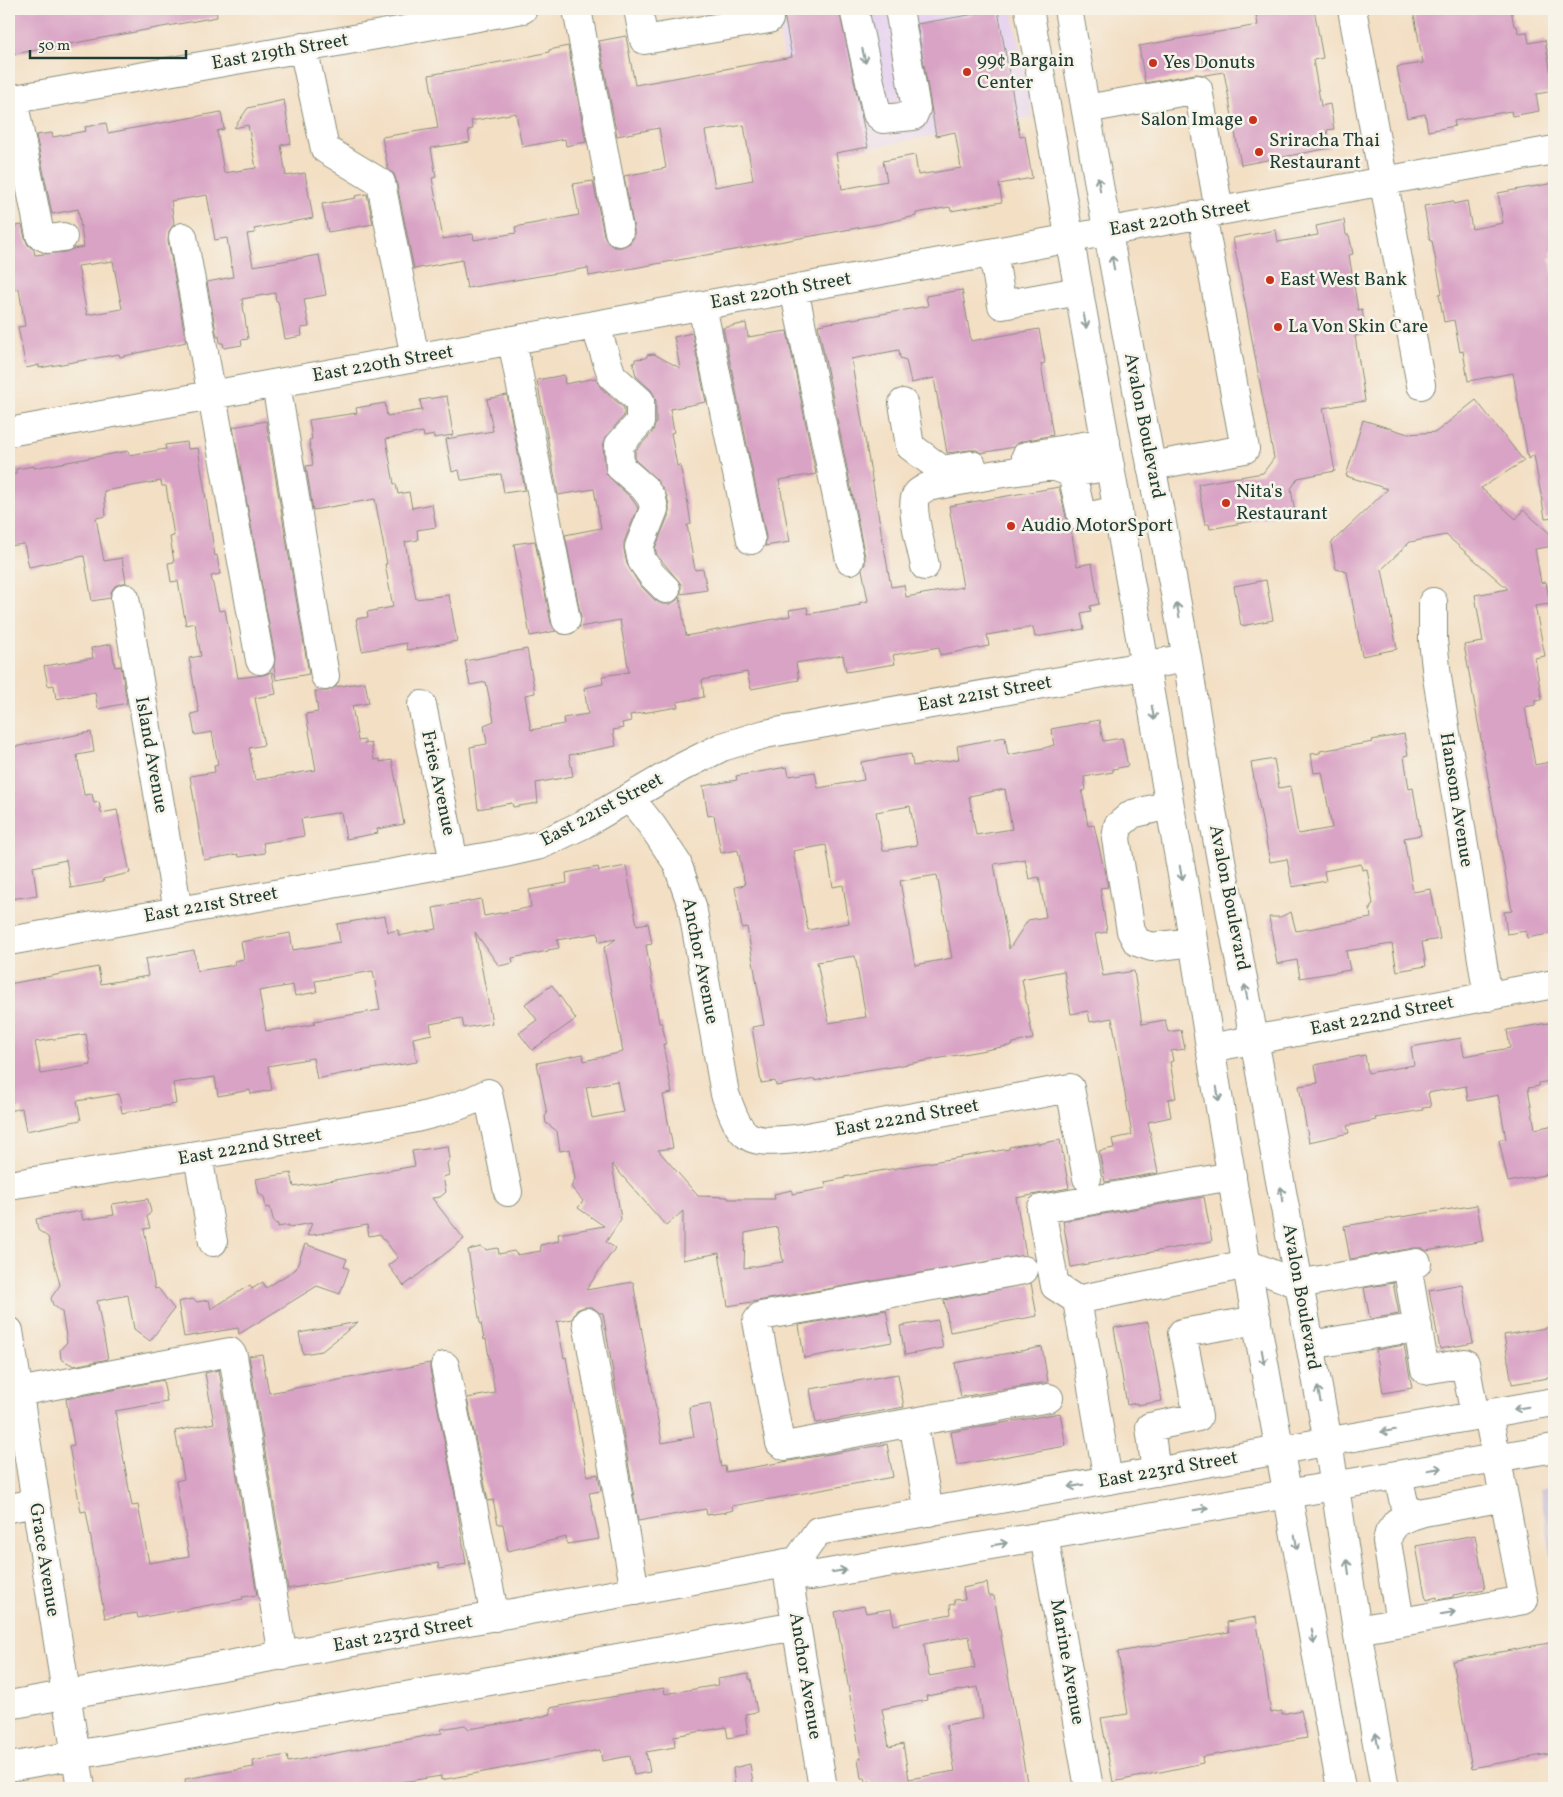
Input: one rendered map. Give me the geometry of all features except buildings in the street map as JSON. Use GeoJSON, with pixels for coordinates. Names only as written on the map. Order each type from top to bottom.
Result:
{"type":"FeatureCollection","features":[{"type":"Feature","properties":{"kind":"street","name":"East 219th Street"},"geometry":{"type":"LineString","coordinates":[[11,100],[523,9]]}},
{"type":"Feature","properties":{"kind":"street"},"geometry":{"type":"LineString","coordinates":[[577,9],[619,232]]}},
{"type":"Feature","properties":{"kind":"street"},"geometry":{"type":"LineString","coordinates":[[638,9],[644,40],[769,19],[767,9]]}},
{"type":"Feature","properties":{"kind":"street"},"geometry":{"type":"LineString","coordinates":[[854,9],[877,114],[883,119],[913,116],[916,109],[899,9]]}},
{"type":"Feature","properties":{"kind":"street","name":"Avalon Boulevard"},"geometry":{"type":"LineString","coordinates":[[1029,9],[1193,942],[1279,1450],[1341,1788]]}},
{"type":"Feature","properties":{"kind":"street","name":"Avalon Boulevard"},"geometry":{"type":"LineString","coordinates":[[1068,9],[1187,658],[1208,789],[1336,1486],[1357,1630],[1386,1788]]}},
{"type":"Feature","properties":{"kind":"street"},"geometry":{"type":"LineString","coordinates":[[1352,9],[1420,385]]}},
{"type":"Feature","properties":{"kind":"street"},"geometry":{"type":"LineString","coordinates":[[303,48],[325,149],[381,183],[415,358]]}},
{"type":"Feature","properties":{"kind":"street"},"geometry":{"type":"LineString","coordinates":[[1086,109],[1198,89],[1211,212],[1245,449],[1151,466]]}},
{"type":"Feature","properties":{"kind":"street"},"geometry":{"type":"LineString","coordinates":[[11,100],[40,235],[49,239],[63,237]]}},
{"type":"Feature","properties":{"kind":"street","name":"East 220th Street"},"geometry":{"type":"LineString","coordinates":[[9,432],[1554,150]]}},
{"type":"Feature","properties":{"kind":"street"},"geometry":{"type":"LineString","coordinates":[[182,237],[260,660]]}},
{"type":"Feature","properties":{"kind":"street"},"geometry":{"type":"LineString","coordinates":[[993,253],[1002,305],[1080,291]]}},
{"type":"Feature","properties":{"kind":"street"},"geometry":{"type":"LineString","coordinates":[[794,289],[850,560]]}},
{"type":"Feature","properties":{"kind":"street"},"geometry":{"type":"LineString","coordinates":[[702,306],[751,540]]}},
{"type":"Feature","properties":{"kind":"street"},"geometry":{"type":"LineString","coordinates":[[595,325],[612,376],[640,401],[640,422],[619,445],[620,467],[644,488],[652,499],[654,509],[639,546],[642,561],[666,589]]}},
{"type":"Feature","properties":{"kind":"street"},"geometry":{"type":"LineString","coordinates":[[512,340],[566,620]]}},
{"type":"Feature","properties":{"kind":"street"},"geometry":{"type":"LineString","coordinates":[[276,384],[325,676]]}},
{"type":"Feature","properties":{"kind":"street"},"geometry":{"type":"LineString","coordinates":[[903,403],[910,446],[942,470],[1108,454]]}},
{"type":"Feature","properties":{"kind":"street"},"geometry":{"type":"LineString","coordinates":[[925,566],[915,514],[914,500],[918,492],[927,487],[1053,466],[1072,473],[1108,454]]}},
{"type":"Feature","properties":{"kind":"street"},"geometry":{"type":"LineString","coordinates":[[1072,473],[1082,518],[1118,510]]}},
{"type":"Feature","properties":{"kind":"street","name":"Island Avenue"},"geometry":{"type":"LineString","coordinates":[[125,598],[178,911]]}},
{"type":"Feature","properties":{"kind":"street","name":"Hansom Avenue"},"geometry":{"type":"LineString","coordinates":[[1433,602],[1433,640],[1437,677],[1488,997]]}},
{"type":"Feature","properties":{"kind":"street","name":"East 221st Street"},"geometry":{"type":"LineString","coordinates":[[9,941],[540,845],[584,824],[682,766],[722,747],[765,734],[1187,658]]}},
{"type":"Feature","properties":{"kind":"street","name":"Fries Avenue"},"geometry":{"type":"LineString","coordinates":[[422,705],[454,862]]}},
{"type":"Feature","properties":{"kind":"street","name":"Anchor Avenue"},"geometry":{"type":"LineString","coordinates":[[630,798],[653,827],[677,863],[692,906],[725,1094],[735,1122],[745,1135]]}},
{"type":"Feature","properties":{"kind":"street"},"geometry":{"type":"LineString","coordinates":[[1169,805],[1132,814],[1118,826],[1116,839],[1131,931],[1136,942],[1152,947],[1193,942]]}},
{"type":"Feature","properties":{"kind":"street","name":"East 222nd Street"},"geometry":{"type":"LineString","coordinates":[[1210,1048],[1554,984]]}},
{"type":"Feature","properties":{"kind":"street","name":"East 222nd Street"},"geometry":{"type":"LineString","coordinates":[[745,1135],[766,1142],[796,1139],[1070,1088],[1087,1178]]}},
{"type":"Feature","properties":{"kind":"street","name":"East 222nd Street"},"geometry":{"type":"LineString","coordinates":[[9,1185],[198,1156],[419,1117],[467,1104],[488,1093],[508,1192]]}},
{"type":"Feature","properties":{"kind":"street"},"geometry":{"type":"LineString","coordinates":[[198,1156],[213,1242]]}},
{"type":"Feature","properties":{"kind":"street"},"geometry":{"type":"LineString","coordinates":[[1232,1176],[1041,1209],[1055,1286],[1077,1300],[1247,1264],[1298,1284],[1412,1264],[1418,1327],[1425,1370],[1465,1363],[1496,1458],[1524,1600],[1357,1630]]}},
{"type":"Feature","properties":{"kind":"street"},"geometry":{"type":"LineString","coordinates":[[1024,1270],[761,1316],[757,1321],[780,1443],[785,1446],[1049,1398]]}},
{"type":"Feature","properties":{"kind":"street"},"geometry":{"type":"LineString","coordinates":[[1077,1300],[1108,1480]]}},
{"type":"Feature","properties":{"kind":"street"},"geometry":{"type":"LineString","coordinates":[[1156,1472],[1150,1427],[1198,1417],[1182,1333],[1257,1320]]}},
{"type":"Feature","properties":{"kind":"street"},"geometry":{"type":"LineString","coordinates":[[587,1322],[634,1591]]}},
{"type":"Feature","properties":{"kind":"street"},"geometry":{"type":"LineString","coordinates":[[1310,1345],[1418,1327]]}},
{"type":"Feature","properties":{"kind":"street","name":"Grace Avenue"},"geometry":{"type":"LineString","coordinates":[[9,1331],[15,1387],[18,1445],[36,1503],[81,1788]]}},
{"type":"Feature","properties":{"kind":"street"},"geometry":{"type":"LineString","coordinates":[[15,1387],[230,1352],[233,1356],[283,1656]]}},
{"type":"Feature","properties":{"kind":"street"},"geometry":{"type":"LineString","coordinates":[[444,1366],[495,1617]]}},
{"type":"Feature","properties":{"kind":"street","name":"East 223rd Street"},"geometry":{"type":"LineString","coordinates":[[9,1705],[791,1562],[818,1531],[1554,1402]]}},
{"type":"Feature","properties":{"kind":"street"},"geometry":{"type":"LineString","coordinates":[[913,1422],[929,1512]]}},
{"type":"Feature","properties":{"kind":"street"},"geometry":{"type":"LineString","coordinates":[[791,1562],[811,1576],[1554,1448]]}},
{"type":"Feature","properties":{"kind":"street"},"geometry":{"type":"LineString","coordinates":[[1398,1475],[1407,1518]]}},
{"type":"Feature","properties":{"kind":"street"},"geometry":{"type":"LineString","coordinates":[[1400,1622],[1387,1542],[1389,1533],[1397,1522],[1424,1512],[1504,1497]]}},
{"type":"Feature","properties":{"kind":"street"},"geometry":{"type":"LineString","coordinates":[[9,1508],[36,1503]]}},
{"type":"Feature","properties":{"kind":"street","name":"Marine Avenue"},"geometry":{"type":"LineString","coordinates":[[1044,1536],[1089,1788]]}},
{"type":"Feature","properties":{"kind":"street","name":"Anchor Avenue"},"geometry":{"type":"LineString","coordinates":[[791,1562],[796,1626],[823,1788]]}},
{"type":"Feature","properties":{"kind":"street"},"geometry":{"type":"LineString","coordinates":[[9,1767],[796,1626]]}},
{"type":"Feature","properties":{"kind":"shaded area"},"geometry":{"type":"Polygon","coordinates":[[[775,9],[1012,9],[1033,117],[802,160],[775,9]]]}},
{"type":"Feature","properties":{"kind":"shaded area"},"geometry":{"type":"Polygon","coordinates":[[[1554,1486],[1554,1573],[1540,1489],[1554,1486]]]}},
{"type":"Feature","properties":{"kind":"place","name":"Yes Donuts"},"geometry":{"type":"Point","coordinates":[1153,63]}},
{"type":"Feature","properties":{"kind":"place","name":"99¢ Bargain Center"},"geometry":{"type":"Point","coordinates":[967,72]}},
{"type":"Feature","properties":{"kind":"place","name":"Salon Image"},"geometry":{"type":"Point","coordinates":[1253,120]}},
{"type":"Feature","properties":{"kind":"place","name":"Sriracha Thai Restaurant"},"geometry":{"type":"Point","coordinates":[1259,152]}},
{"type":"Feature","properties":{"kind":"place","name":"East West Bank"},"geometry":{"type":"Point","coordinates":[1270,280]}},
{"type":"Feature","properties":{"kind":"place","name":"La Von Skin Care"},"geometry":{"type":"Point","coordinates":[1278,327]}},
{"type":"Feature","properties":{"kind":"place","name":"Nita's Restaurant"},"geometry":{"type":"Point","coordinates":[1226,503]}},
{"type":"Feature","properties":{"kind":"place","name":"Audio MotorSport"},"geometry":{"type":"Point","coordinates":[1011,526]}}]}
